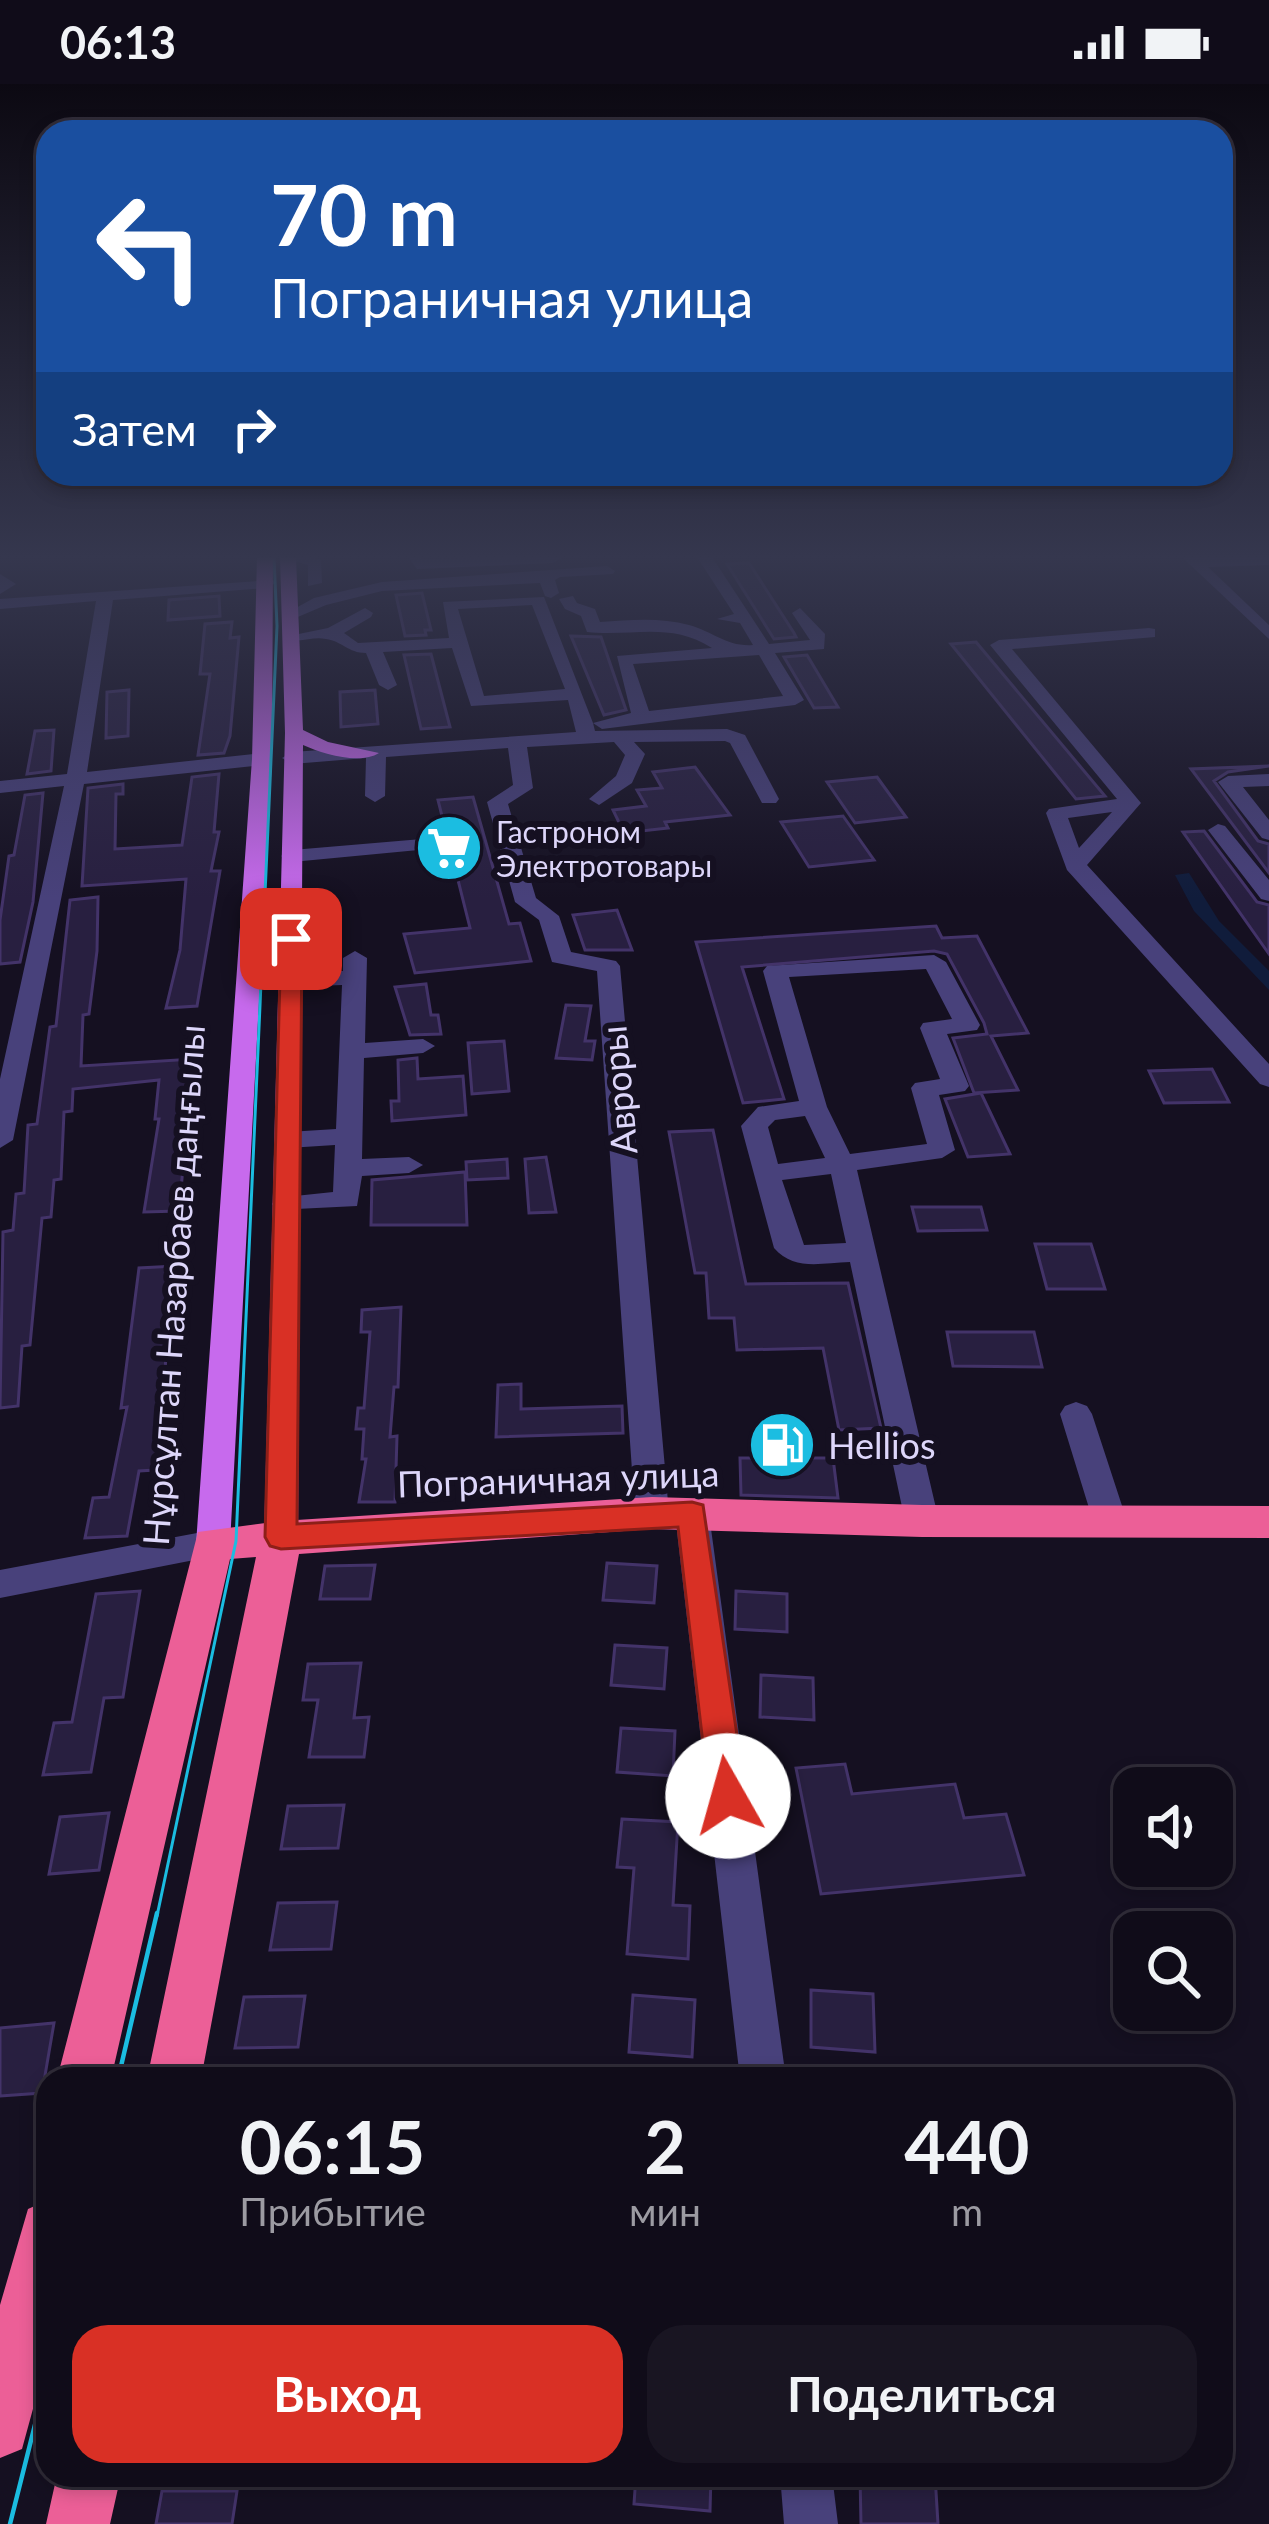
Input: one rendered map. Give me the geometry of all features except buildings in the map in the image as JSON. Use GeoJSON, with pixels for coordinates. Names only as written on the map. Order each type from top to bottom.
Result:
{"type":"FeatureCollection","features":[{"type":"Feature","properties":{"kind":"highway","name":"Пограничная улица"},"geometry":{"type":"LineString","coordinates":[[213,1544],[672,1514],[922,1521],[1269,1522]]}},
{"type":"Feature","properties":{"kind":"highway","name":"Нұрсұлтан Назарбаев даңғылы"},"geometry":{"type":"LineString","coordinates":[[176,2067],[281,1537]]}},
{"type":"Feature","properties":{"kind":"highway","name":"Нұрсұлтан Назарбаев даңғылы"},"geometry":{"type":"LineString","coordinates":[[87,2067],[213,1544]]}},
{"type":"Feature","properties":{"kind":"highway"},"geometry":{"type":"LineString","coordinates":[[0,2427],[36,2278]]}},
{"type":"Feature","properties":{"kind":"highway"},"geometry":{"type":"LineString","coordinates":[[78,2524],[86,2487]]}},
{"type":"Feature","properties":{"kind":"main road","name":"Нұрсұлтан Назарбаев даңғылы"},"geometry":{"type":"LineString","coordinates":[[213,1544],[262,759],[275,671]]}},
{"type":"Feature","properties":{"kind":"main road","name":"Нұрсұлтан Назарбаев даңғылы"},"geometry":{"type":"LineString","coordinates":[[281,1537],[291,980],[290,671]]}},
{"type":"Feature","properties":{"kind":"main road"},"geometry":{"type":"LineString","coordinates":[[262,759],[293,746]]}},
{"type":"Feature","properties":{"kind":"street"},"geometry":{"type":"LineString","coordinates":[[0,1141],[76,777],[93,671]]}},
{"type":"Feature","properties":{"kind":"street"},"geometry":{"type":"LineString","coordinates":[[382,671],[388,685]]}},
{"type":"Feature","properties":{"kind":"street"},"geometry":{"type":"LineString","coordinates":[[467,671],[477,702],[576,694]]}},
{"type":"Feature","properties":{"kind":"street"},"geometry":{"type":"LineString","coordinates":[[567,671],[586,730]]}},
{"type":"Feature","properties":{"kind":"street"},"geometry":{"type":"LineString","coordinates":[[627,671],[642,717]]}},
{"type":"Feature","properties":{"kind":"street"},"geometry":{"type":"LineString","coordinates":[[293,746],[373,752],[517,743],[642,717],[795,700],[775,671]]}},
{"type":"Feature","properties":{"kind":"street"},"geometry":{"type":"LineString","coordinates":[[1020,671],[1130,803]]}},
{"type":"Feature","properties":{"kind":"street"},"geometry":{"type":"LineString","coordinates":[[586,730],[620,738],[734,737],[769,799]]}},
{"type":"Feature","properties":{"kind":"street"},"geometry":{"type":"LineString","coordinates":[[599,799],[625,778],[635,754],[620,738]]}},
{"type":"Feature","properties":{"kind":"street","name":"Авроры"},"geometry":{"type":"LineString","coordinates":[[517,743],[523,788],[497,802],[526,902],[542,907],[552,917],[560,957],[608,966],[672,1514],[761,2067]]}},
{"type":"Feature","properties":{"kind":"street"},"geometry":{"type":"LineString","coordinates":[[373,752],[375,796]]}},
{"type":"Feature","properties":{"kind":"street"},"geometry":{"type":"LineString","coordinates":[[0,787],[262,759]]}},
{"type":"Feature","properties":{"kind":"street"},"geometry":{"type":"LineString","coordinates":[[1269,780],[1228,782],[1269,834]]}},
{"type":"Feature","properties":{"kind":"street"},"geometry":{"type":"LineString","coordinates":[[1130,803],[1056,813],[1075,865],[1231,1043],[1269,1079]]}},
{"type":"Feature","properties":{"kind":"street"},"geometry":{"type":"LineString","coordinates":[[1075,865],[1130,803]]}},
{"type":"Feature","properties":{"kind":"street"},"geometry":{"type":"LineString","coordinates":[[1218,830],[1269,895]]}},
{"type":"Feature","properties":{"kind":"street"},"geometry":{"type":"LineString","coordinates":[[292,856],[422,845]]}},
{"type":"Feature","properties":{"kind":"street"},"geometry":{"type":"LineString","coordinates":[[766,1174],[843,1167],[941,1150],[924,1088],[956,1086],[932,1028],[968,1025],[934,962],[776,971],[814,1107],[843,1167],[922,1521]]}},
{"type":"Feature","properties":{"kind":"street"},"geometry":{"type":"LineString","coordinates":[[286,1204],[347,1200],[355,968],[291,980]]}},
{"type":"Feature","properties":{"kind":"street"},"geometry":{"type":"LineString","coordinates":[[352,1051],[423,1046]]}},
{"type":"Feature","properties":{"kind":"street"},"geometry":{"type":"LineString","coordinates":[[814,1107],[767,1113],[754,1126],[784,1241],[796,1255],[862,1252]]}},
{"type":"Feature","properties":{"kind":"street"},"geometry":{"type":"LineString","coordinates":[[288,1140],[349,1136]]}},
{"type":"Feature","properties":{"kind":"street"},"geometry":{"type":"LineString","coordinates":[[348,1168],[409,1165]]}},
{"type":"Feature","properties":{"kind":"street"},"geometry":{"type":"LineString","coordinates":[[1076,1414],[1110,1522]]}},
{"type":"Feature","properties":{"kind":"street","name":"Пограничная улица"},"geometry":{"type":"LineString","coordinates":[[0,1584],[213,1544]]}},
{"type":"Feature","properties":{"kind":"street"},"geometry":{"type":"LineString","coordinates":[[807,2487],[811,2524]]}},
{"type":"Feature","properties":{"kind":"water"},"geometry":{"type":"Polygon","coordinates":[[[1189,873],[1219,921],[1269,971],[1269,990],[1194,911],[1175,875],[1189,873]]]}},
{"type":"Feature","properties":{"kind":"tram line"},"geometry":{"type":"LineString","coordinates":[[157,1916],[236,1541],[275,671]]}},
{"type":"Feature","properties":{"kind":"tram line"},"geometry":{"type":"LineString","coordinates":[[121,2067],[157,1913]]}},
{"type":"Feature","properties":{"kind":"tram line"},"geometry":{"type":"LineString","coordinates":[[10,2524],[36,2421]]}},
{"type":"Feature","properties":{"kind":"place","name":"Гастроном Электротовары"},"geometry":{"type":"Point","coordinates":[449,848]}},
{"type":"Feature","properties":{"kind":"place","name":"Hellios"},"geometry":{"type":"Point","coordinates":[782,1445]}},
{"type":"Feature","properties":{"kind":"route"},"geometry":{"type":"LineString","coordinates":[[291,939],[281,1537],[692,1514],[728,1796]]}}]}
